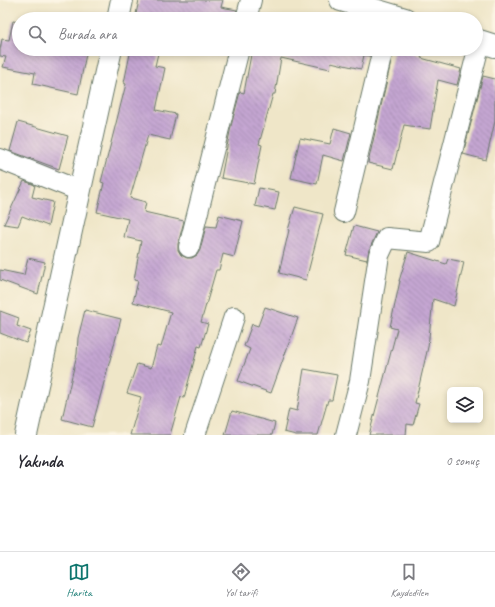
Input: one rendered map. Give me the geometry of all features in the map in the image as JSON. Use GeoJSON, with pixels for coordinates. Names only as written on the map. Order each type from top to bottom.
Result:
{"type":"FeatureCollection","features":[{"type":"Feature","properties":{"kind":"main road"},"geometry":{"type":"LineString","coordinates":[[119,12],[122,0]]}},
{"type":"Feature","properties":{"kind":"main road"},"geometry":{"type":"LineString","coordinates":[[342,0],[378,12]]}},
{"type":"Feature","properties":{"kind":"main road"},"geometry":{"type":"LineString","coordinates":[[26,435],[109,56]]}},
{"type":"Feature","properties":{"kind":"street"},"geometry":{"type":"LineString","coordinates":[[248,12],[251,0]]}},
{"type":"Feature","properties":{"kind":"street"},"geometry":{"type":"LineString","coordinates":[[189,248],[237,56]]}},
{"type":"Feature","properties":{"kind":"street"},"geometry":{"type":"LineString","coordinates":[[344,212],[381,56]]}},
{"type":"Feature","properties":{"kind":"street"},"geometry":{"type":"LineString","coordinates":[[346,435],[360,381],[378,255],[387,238],[429,242],[480,56]]}},
{"type":"Feature","properties":{"kind":"street"},"geometry":{"type":"LineString","coordinates":[[0,159],[80,191]]}},
{"type":"Feature","properties":{"kind":"street"},"geometry":{"type":"LineString","coordinates":[[194,435],[234,317]]}},
{"type":"Feature","properties":{"kind":"building"},"geometry":{"type":"Polygon","coordinates":[[[139,0],[223,0],[221,7],[237,10],[237,12],[136,12],[139,0]]]}},
{"type":"Feature","properties":{"kind":"building"},"geometry":{"type":"Polygon","coordinates":[[[12,26],[12,56],[86,56],[78,94],[33,84],[35,73],[3,67],[6,57],[0,56],[2,39],[9,40],[12,26]]]}},
{"type":"Feature","properties":{"kind":"building"},"geometry":{"type":"Polygon","coordinates":[[[130,56],[157,56],[155,66],[165,68],[156,110],[176,114],[170,140],[148,135],[130,198],[146,202],[144,212],[184,221],[178,244],[178,250],[181,255],[187,258],[192,258],[197,255],[200,250],[206,226],[216,227],[219,215],[243,221],[234,257],[223,254],[219,270],[216,270],[201,322],[208,324],[201,347],[198,346],[184,398],[181,397],[170,435],[130,435],[141,397],[127,393],[137,364],[151,368],[157,346],[161,347],[171,312],[133,302],[138,281],[134,280],[141,241],[124,237],[128,219],[97,212],[104,183],[101,182],[126,84],[124,83],[130,56]]]}},
{"type":"Feature","properties":{"kind":"building"},"geometry":{"type":"Polygon","coordinates":[[[251,56],[364,56],[361,69],[331,62],[330,69],[281,58],[275,94],[273,94],[259,144],[262,145],[254,184],[221,178],[231,126],[240,92],[244,93],[251,56]]]}},
{"type":"Feature","properties":{"kind":"building"},"geometry":{"type":"Polygon","coordinates":[[[392,56],[422,56],[421,58],[461,69],[457,85],[438,80],[430,129],[404,125],[393,169],[368,163],[392,56]]]}},
{"type":"Feature","properties":{"kind":"building"},"geometry":{"type":"Polygon","coordinates":[[[483,76],[495,79],[495,121],[486,160],[463,154],[483,76]]]}},
{"type":"Feature","properties":{"kind":"building"},"geometry":{"type":"Polygon","coordinates":[[[18,122],[68,136],[59,169],[10,151],[18,122]]]}},
{"type":"Feature","properties":{"kind":"building"},"geometry":{"type":"Polygon","coordinates":[[[334,128],[351,133],[344,161],[323,155],[317,184],[291,178],[300,138],[330,144],[334,128]]]}},
{"type":"Feature","properties":{"kind":"building"},"geometry":{"type":"Polygon","coordinates":[[[24,181],[35,185],[32,197],[53,202],[48,226],[22,216],[18,226],[4,224],[24,181]]]}},
{"type":"Feature","properties":{"kind":"building"},"geometry":{"type":"Polygon","coordinates":[[[259,188],[279,192],[275,210],[255,206],[259,188]]]}},
{"type":"Feature","properties":{"kind":"building"},"geometry":{"type":"Polygon","coordinates":[[[295,207],[323,214],[306,280],[279,273],[288,230],[295,207]]]}},
{"type":"Feature","properties":{"kind":"building"},"geometry":{"type":"Polygon","coordinates":[[[354,226],[377,232],[369,250],[367,260],[346,255],[354,226]]]}},
{"type":"Feature","properties":{"kind":"building"},"geometry":{"type":"Polygon","coordinates":[[[408,252],[446,264],[448,259],[464,262],[454,306],[433,299],[428,347],[415,403],[419,404],[413,425],[407,424],[406,435],[369,435],[397,329],[390,327],[399,281],[408,252]]]}},
{"type":"Feature","properties":{"kind":"building"},"geometry":{"type":"Polygon","coordinates":[[[28,258],[45,262],[38,294],[0,280],[0,270],[24,275],[28,258]]]}},
{"type":"Feature","properties":{"kind":"building"},"geometry":{"type":"Polygon","coordinates":[[[265,307],[298,318],[271,393],[238,381],[250,349],[244,346],[252,324],[258,326],[265,307]]]}},
{"type":"Feature","properties":{"kind":"building"},"geometry":{"type":"Polygon","coordinates":[[[85,310],[121,319],[92,427],[62,419],[77,354],[78,338],[85,310]]]}},
{"type":"Feature","properties":{"kind":"building"},"geometry":{"type":"Polygon","coordinates":[[[0,311],[19,318],[17,326],[31,331],[26,343],[0,333],[0,311]]]}},
{"type":"Feature","properties":{"kind":"building"},"geometry":{"type":"Polygon","coordinates":[[[304,369],[337,375],[332,400],[328,400],[318,435],[296,435],[284,432],[289,409],[297,411],[304,369]]]}},
{"type":"Feature","properties":{"kind":"building"},"geometry":{"type":"Polygon","coordinates":[[[232,411],[275,423],[272,435],[225,435],[232,411]]]}}]}
